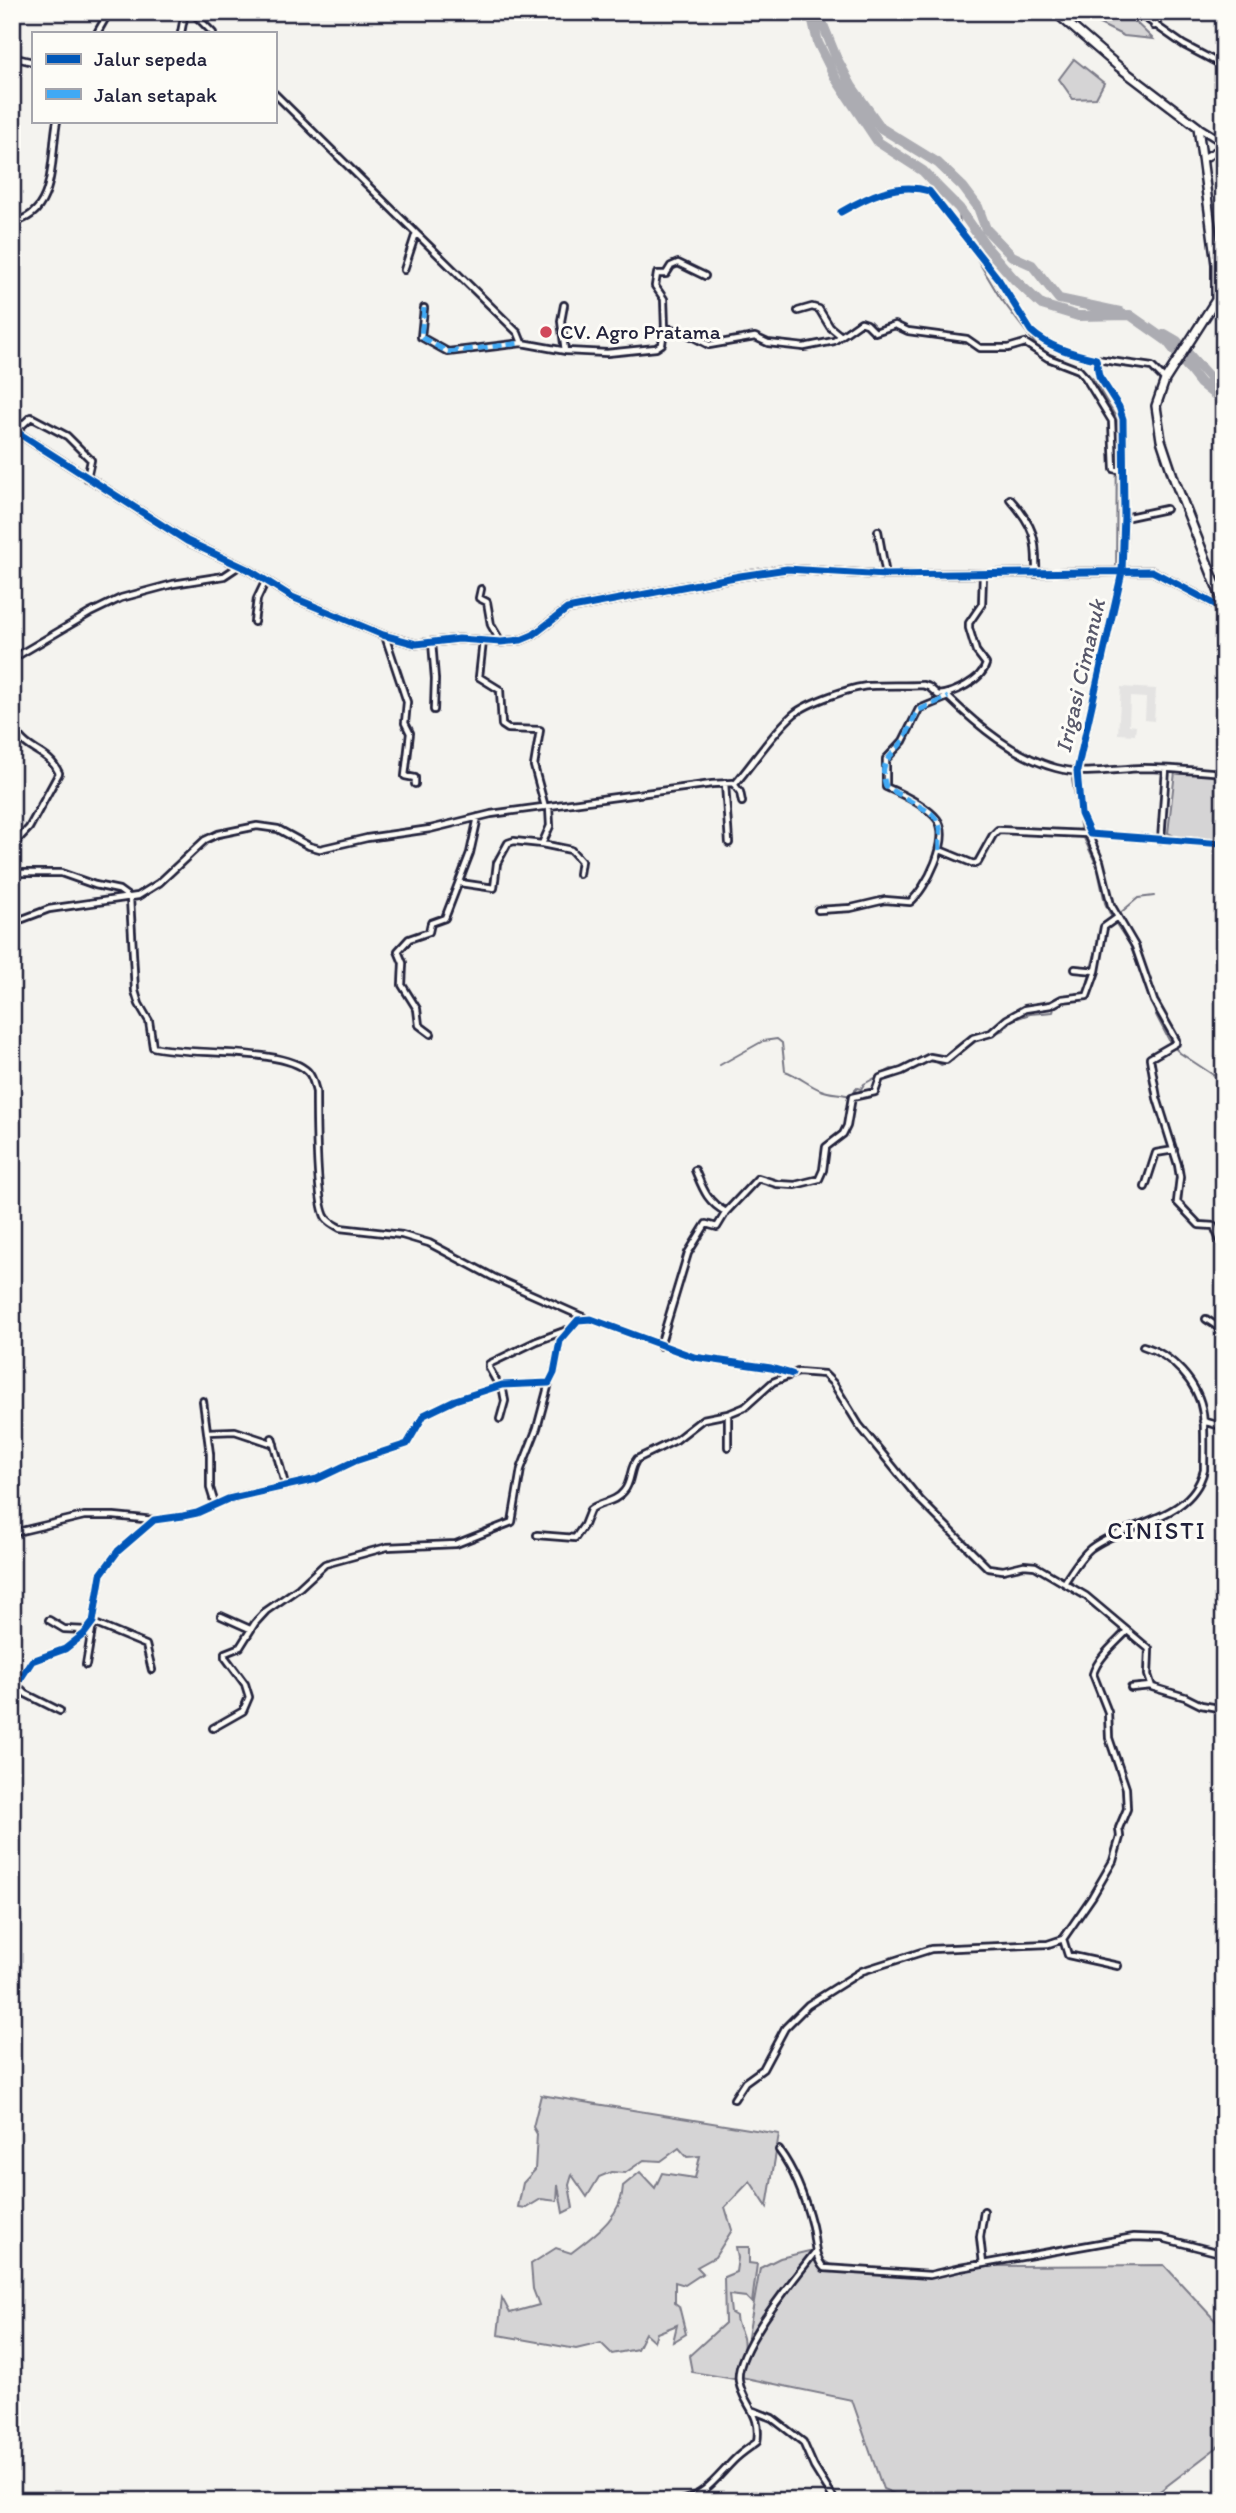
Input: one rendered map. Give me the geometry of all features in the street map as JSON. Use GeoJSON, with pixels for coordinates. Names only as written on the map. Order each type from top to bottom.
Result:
{"type":"FeatureCollection","features":[{"type":"Feature","properties":{"kind":"main road"},"geometry":{"type":"LineString","coordinates":[[1055,12],[1198,127],[1216,264],[1216,300],[1165,380],[1156,406],[1161,439],[1182,504],[1224,607]]}},
{"type":"Feature","properties":{"kind":"street"},"geometry":{"type":"LineString","coordinates":[[98,32],[109,12]]}},
{"type":"Feature","properties":{"kind":"street"},"geometry":{"type":"LineString","coordinates":[[181,32],[185,12]]}},
{"type":"Feature","properties":{"kind":"street"},"geometry":{"type":"LineString","coordinates":[[192,12],[212,32]]}},
{"type":"Feature","properties":{"kind":"street"},"geometry":{"type":"LineString","coordinates":[[1137,12],[1154,26],[1204,57],[1224,66]]}},
{"type":"Feature","properties":{"kind":"street"},"geometry":{"type":"LineString","coordinates":[[1154,26],[1161,12]]}},
{"type":"Feature","properties":{"kind":"street"},"geometry":{"type":"LineString","coordinates":[[12,57],[32,62]]}},
{"type":"Feature","properties":{"kind":"street"},"geometry":{"type":"LineString","coordinates":[[276,95],[520,335],[522,343]]}},
{"type":"Feature","properties":{"kind":"street"},"geometry":{"type":"LineString","coordinates":[[12,222],[29,218],[42,205],[50,174],[57,122]]}},
{"type":"Feature","properties":{"kind":"street"},"geometry":{"type":"LineString","coordinates":[[1198,127],[1224,145],[1204,158]]}},
{"type":"Feature","properties":{"kind":"street"},"geometry":{"type":"LineString","coordinates":[[841,212],[864,199],[889,190],[929,191],[999,280],[1037,338],[1066,351],[1096,359],[1152,366],[1165,380]]}},
{"type":"Feature","properties":{"kind":"street"},"geometry":{"type":"LineString","coordinates":[[404,270],[416,233]]}},
{"type":"Feature","properties":{"kind":"street"},"geometry":{"type":"LineString","coordinates":[[424,308],[421,337],[444,351],[522,343],[565,351],[607,353],[656,348],[662,344],[665,329],[664,299],[655,286],[657,274],[666,274],[671,266],[678,263],[705,276]]}},
{"type":"Feature","properties":{"kind":"street"},"geometry":{"type":"LineString","coordinates":[[1216,300],[1224,296]]}},
{"type":"Feature","properties":{"kind":"street"},"geometry":{"type":"LineString","coordinates":[[564,305],[561,321],[565,351]]}},
{"type":"Feature","properties":{"kind":"street"},"geometry":{"type":"LineString","coordinates":[[797,312],[809,308],[819,309],[829,326],[841,336]]}},
{"type":"Feature","properties":{"kind":"street"},"geometry":{"type":"LineString","coordinates":[[665,329],[684,332],[709,345],[755,337],[771,344],[804,348],[834,341],[861,322],[875,332],[895,325],[908,331],[967,339],[980,348],[1008,348],[1037,338]]}},
{"type":"Feature","properties":{"kind":"street"},"geometry":{"type":"LineString","coordinates":[[1027,342],[1048,358],[1079,370],[1085,377],[1112,421],[1115,470],[1122,471]]}},
{"type":"Feature","properties":{"kind":"street"},"geometry":{"type":"LineString","coordinates":[[1096,359],[1099,376],[1119,407],[1123,419],[1124,518],[1121,572],[1074,771],[1085,834],[1100,861],[1104,884],[1116,917],[1135,946],[1154,1002],[1175,1037],[1176,1043],[1150,1058],[1157,1098],[1180,1177],[1177,1202],[1199,1225],[1213,1226],[1224,1250]]}},
{"type":"Feature","properties":{"kind":"street"},"geometry":{"type":"LineString","coordinates":[[87,478],[91,460],[67,436],[31,417],[14,430],[87,478],[187,541],[266,580],[292,597],[385,635],[416,644],[459,639],[501,642],[521,640],[533,635],[567,609],[760,572],[797,569],[853,575],[1157,573],[1224,607]]}},
{"type":"Feature","properties":{"kind":"street"},"geometry":{"type":"LineString","coordinates":[[1010,499],[1029,522],[1037,543],[1036,574]]}},
{"type":"Feature","properties":{"kind":"street"},"geometry":{"type":"LineString","coordinates":[[1124,518],[1166,509]]}},
{"type":"Feature","properties":{"kind":"street"},"geometry":{"type":"LineString","coordinates":[[878,531],[886,575]]}},
{"type":"Feature","properties":{"kind":"street"},"geometry":{"type":"LineString","coordinates":[[12,659],[114,601],[173,584],[223,576],[239,566]]}},
{"type":"Feature","properties":{"kind":"street"},"geometry":{"type":"LineString","coordinates":[[818,909],[851,908],[885,900],[910,902],[925,888],[940,850],[941,827],[931,813],[886,787],[884,782],[887,758],[903,741],[917,711],[949,696],[981,674],[986,666],[976,651],[968,628],[982,604],[983,575]]}},
{"type":"Feature","properties":{"kind":"street"},"geometry":{"type":"LineString","coordinates":[[254,622],[257,599],[266,580]]}},
{"type":"Feature","properties":{"kind":"street"},"geometry":{"type":"LineString","coordinates":[[481,589],[479,598],[487,602],[491,625],[501,642]]}},
{"type":"Feature","properties":{"kind":"street"},"geometry":{"type":"LineString","coordinates":[[385,635],[407,702],[405,723],[410,733],[405,776],[415,778],[415,784]]}},
{"type":"Feature","properties":{"kind":"street"},"geometry":{"type":"LineString","coordinates":[[483,640],[479,677],[500,690],[502,725],[508,729],[540,730],[534,766],[551,826],[542,844]]}},
{"type":"Feature","properties":{"kind":"street"},"geometry":{"type":"LineString","coordinates":[[432,642],[434,710]]}},
{"type":"Feature","properties":{"kind":"street"},"geometry":{"type":"LineString","coordinates":[[735,785],[795,713],[816,703],[869,686],[929,687],[938,695],[949,696],[974,721],[1012,748],[1045,765],[1074,771],[1166,769],[1224,773]]}},
{"type":"Feature","properties":{"kind":"street"},"geometry":{"type":"LineString","coordinates":[[12,710],[13,724],[22,741],[55,765],[59,773],[29,828],[12,846]]}},
{"type":"Feature","properties":{"kind":"street"},"geometry":{"type":"LineString","coordinates":[[1161,840],[1166,769]]}},
{"type":"Feature","properties":{"kind":"street"},"geometry":{"type":"LineString","coordinates":[[725,783],[729,843]]}},
{"type":"Feature","properties":{"kind":"street"},"geometry":{"type":"LineString","coordinates":[[12,923],[50,909],[130,898],[143,893],[159,883],[205,840],[229,831],[261,825],[320,849],[367,838],[430,829],[478,817],[725,783],[735,785],[742,802]]}},
{"type":"Feature","properties":{"kind":"street"},"geometry":{"type":"LineString","coordinates":[[431,1034],[419,1025],[417,1009],[404,988],[402,962],[398,951],[410,939],[429,932],[431,923],[444,919],[460,883],[478,817]]}},
{"type":"Feature","properties":{"kind":"street"},"geometry":{"type":"LineString","coordinates":[[940,850],[974,864],[978,862],[998,830],[1224,844]]}},
{"type":"Feature","properties":{"kind":"street"},"geometry":{"type":"LineString","coordinates":[[460,883],[493,888],[497,863],[508,843],[514,841],[572,851],[581,861],[579,874]]}},
{"type":"Feature","properties":{"kind":"street"},"geometry":{"type":"LineString","coordinates":[[12,873],[61,873],[119,890],[130,898]]}},
{"type":"Feature","properties":{"kind":"street"},"geometry":{"type":"LineString","coordinates":[[130,898],[135,991],[149,1021],[153,1047],[278,1057],[300,1065],[312,1078],[316,1092],[320,1199],[326,1219],[340,1228],[402,1235],[429,1243],[493,1277],[583,1318],[660,1346],[710,1361],[771,1368],[792,1374]]}},
{"type":"Feature","properties":{"kind":"street"},"geometry":{"type":"LineString","coordinates":[[660,1346],[688,1253],[706,1224],[716,1228],[726,1212],[758,1178],[783,1185],[820,1179],[824,1170],[826,1147],[842,1134],[847,1126],[852,1097],[874,1092],[880,1078],[902,1071],[930,1056],[946,1060],[973,1038],[994,1031],[1007,1019],[1026,1009],[1051,1005],[1062,999],[1087,996],[1096,971],[1104,927],[1116,917]]}},
{"type":"Feature","properties":{"kind":"street"},"geometry":{"type":"LineString","coordinates":[[1075,969],[1096,971]]}},
{"type":"Feature","properties":{"kind":"street"},"geometry":{"type":"LineString","coordinates":[[1145,1187],[1155,1154],[1174,1150]]}},
{"type":"Feature","properties":{"kind":"street"},"geometry":{"type":"LineString","coordinates":[[695,1170],[702,1191],[718,1208],[726,1212]]}},
{"type":"Feature","properties":{"kind":"street"},"geometry":{"type":"LineString","coordinates":[[213,1728],[239,1714],[248,1702],[249,1692],[225,1654],[240,1647],[250,1629],[266,1611],[328,1563],[387,1547],[456,1544],[512,1522],[521,1469],[554,1373],[560,1341],[578,1320],[583,1318]]}},
{"type":"Feature","properties":{"kind":"street"},"geometry":{"type":"LineString","coordinates":[[1206,1319],[1218,1327],[1224,1348]]}},
{"type":"Feature","properties":{"kind":"street"},"geometry":{"type":"LineString","coordinates":[[500,1419],[505,1401],[501,1386],[489,1364],[537,1341],[568,1330]]}},
{"type":"Feature","properties":{"kind":"street"},"geometry":{"type":"LineString","coordinates":[[1064,1583],[1091,1548],[1130,1527],[1177,1509],[1190,1497],[1202,1479],[1202,1409],[1183,1371],[1158,1350],[1143,1346]]}},
{"type":"Feature","properties":{"kind":"street"},"geometry":{"type":"LineString","coordinates":[[537,1535],[575,1538],[590,1510],[606,1504],[624,1491],[637,1459],[676,1440],[703,1419],[745,1407],[773,1382],[792,1374],[804,1372],[827,1376],[887,1462],[920,1500],[988,1568],[1003,1570],[1024,1565],[1035,1566],[1086,1596],[1149,1649],[1148,1675],[1151,1686]]}},
{"type":"Feature","properties":{"kind":"street"},"geometry":{"type":"LineString","coordinates":[[12,1535],[85,1516],[154,1520],[183,1516],[285,1484],[317,1479],[355,1461],[407,1444],[428,1412],[472,1393],[501,1386],[549,1383]]}},
{"type":"Feature","properties":{"kind":"street"},"geometry":{"type":"LineString","coordinates":[[203,1401],[211,1465],[210,1488],[215,1504]]}},
{"type":"Feature","properties":{"kind":"street"},"geometry":{"type":"LineString","coordinates":[[728,1414],[728,1447]]}},
{"type":"Feature","properties":{"kind":"street"},"geometry":{"type":"LineString","coordinates":[[1203,1421],[1224,1427]]}},
{"type":"Feature","properties":{"kind":"street"},"geometry":{"type":"LineString","coordinates":[[208,1432],[235,1431],[273,1441],[285,1484]]}},
{"type":"Feature","properties":{"kind":"street"},"geometry":{"type":"LineString","coordinates":[[86,1665],[101,1574],[118,1551],[154,1520]]}},
{"type":"Feature","properties":{"kind":"street"},"geometry":{"type":"LineString","coordinates":[[221,1616],[250,1629]]}},
{"type":"Feature","properties":{"kind":"street"},"geometry":{"type":"LineString","coordinates":[[49,1620],[64,1629],[86,1630]]}},
{"type":"Feature","properties":{"kind":"street"},"geometry":{"type":"LineString","coordinates":[[60,1711],[15,1687],[32,1661],[65,1649],[93,1623]]}},
{"type":"Feature","properties":{"kind":"street"},"geometry":{"type":"LineString","coordinates":[[93,1623],[146,1645],[152,1670]]}},
{"type":"Feature","properties":{"kind":"street"},"geometry":{"type":"LineString","coordinates":[[734,2099],[746,2082],[763,2069],[785,2028],[808,2005],[862,1971],[931,1949],[1048,1944],[1063,1938],[1092,1898],[1113,1861],[1119,1828],[1127,1809],[1123,1776],[1109,1738],[1108,1712],[1093,1674],[1105,1654],[1127,1631]]}},
{"type":"Feature","properties":{"kind":"street"},"geometry":{"type":"LineString","coordinates":[[1131,1688],[1151,1686],[1185,1697],[1196,1704],[1224,1709]]}},
{"type":"Feature","properties":{"kind":"street"},"geometry":{"type":"LineString","coordinates":[[1063,1938],[1068,1955],[1118,1966]]}},
{"type":"Feature","properties":{"kind":"street"},"geometry":{"type":"LineString","coordinates":[[779,2150],[795,2173],[809,2214],[816,2251],[824,2268],[930,2275],[1134,2237],[1162,2238],[1224,2254]]}},
{"type":"Feature","properties":{"kind":"street"},"geometry":{"type":"LineString","coordinates":[[983,2264],[981,2237],[984,2211]]}},
{"type":"Feature","properties":{"kind":"street"},"geometry":{"type":"LineString","coordinates":[[680,2501],[696,2496],[707,2488],[757,2442],[754,2411],[745,2399],[738,2372],[744,2353],[765,2320],[816,2251]]}},
{"type":"Feature","properties":{"kind":"street"},"geometry":{"type":"LineString","coordinates":[[754,2411],[772,2418],[803,2442],[814,2467],[835,2501]]}},
{"type":"Feature","properties":{"kind":"shaded area"},"geometry":{"type":"Polygon","coordinates":[[[1125,12],[1153,39],[1124,36],[1077,13],[1125,12]]]}},
{"type":"Feature","properties":{"kind":"shaded area"},"geometry":{"type":"Polygon","coordinates":[[[1074,59],[1104,83],[1096,98],[1073,99],[1059,79],[1074,59]]]}},
{"type":"Feature","properties":{"kind":"shaded area"},"geometry":{"type":"Polygon","coordinates":[[[1121,687],[1156,689],[1154,721],[1145,720],[1146,698],[1130,697],[1129,725],[1136,726],[1135,735],[1118,734],[1121,687]]]}},
{"type":"Feature","properties":{"kind":"shaded area"},"geometry":{"type":"Polygon","coordinates":[[[1175,772],[1224,773],[1224,840],[1174,836],[1168,833],[1175,772]]]}},
{"type":"Feature","properties":{"kind":"shaded area"},"geometry":{"type":"Polygon","coordinates":[[[541,2095],[779,2134],[767,2207],[750,2181],[725,2207],[732,2230],[715,2257],[697,2267],[703,2273],[685,2285],[675,2282],[675,2303],[679,2306],[686,2334],[673,2342],[677,2325],[657,2333],[654,2341],[645,2333],[637,2349],[612,2354],[601,2343],[576,2349],[498,2335],[502,2298],[510,2313],[539,2305],[533,2289],[531,2264],[556,2248],[571,2253],[597,2232],[618,2207],[623,2186],[640,2172],[655,2188],[662,2173],[695,2178],[700,2156],[687,2157],[679,2148],[661,2161],[644,2160],[625,2173],[611,2172],[599,2177],[587,2197],[572,2175],[569,2185],[573,2208],[563,2213],[558,2185],[557,2201],[541,2199],[526,2208],[518,2207],[523,2183],[535,2170],[537,2134],[533,2127],[541,2095]]]}},
{"type":"Feature","properties":{"kind":"shaded area"},"geometry":{"type":"Polygon","coordinates":[[[736,2247],[749,2247],[749,2263],[757,2264],[752,2303],[746,2297],[729,2295],[731,2313],[736,2316],[744,2343],[735,2379],[692,2372],[689,2356],[725,2323],[724,2277],[736,2272],[736,2247]]]}},
{"type":"Feature","properties":{"kind":"shaded area"},"geometry":{"type":"Polygon","coordinates":[[[809,2251],[837,2269],[939,2274],[994,2266],[1164,2265],[1224,2330],[1224,2442],[1147,2501],[911,2501],[883,2489],[852,2400],[741,2377],[760,2268],[780,2258],[809,2251]]]}},
{"type":"Feature","properties":{"kind":"waterway"},"geometry":{"type":"LineString","coordinates":[[808,12],[818,43],[836,79],[878,142],[923,171],[959,208],[988,249],[1014,279],[1042,305],[1078,316],[1130,315],[1167,341],[1200,383],[1224,402]]}},
{"type":"Feature","properties":{"kind":"waterway"},"geometry":{"type":"LineString","coordinates":[[818,12],[836,57],[852,87],[881,128],[938,163],[963,187],[978,207],[986,229],[1012,256],[1032,265],[1059,299],[1120,312]]}},
{"type":"Feature","properties":{"kind":"waterway","name":"Irigasi Cimanuk"},"geometry":{"type":"LineString","coordinates":[[959,208],[960,227]]}},
{"type":"Feature","properties":{"kind":"waterway","name":"Irigasi Cimanuk"},"geometry":{"type":"LineString","coordinates":[[967,242],[999,296],[1037,346],[1084,370],[1093,379],[1117,419],[1116,592]]}},
{"type":"Feature","properties":{"kind":"waterway"},"geometry":{"type":"LineString","coordinates":[[1165,334],[1177,341],[1224,394]]}},
{"type":"Feature","properties":{"kind":"waterway","name":"Irigasi Cimanuk"},"geometry":{"type":"LineString","coordinates":[[1081,831],[1072,780],[1082,740]]}},
{"type":"Feature","properties":{"kind":"waterway","name":"Irigasi Cimanuk"},"geometry":{"type":"LineString","coordinates":[[1083,836],[1097,866],[1105,903],[1130,945],[1156,1015],[1171,1044],[1224,1082]]}},
{"type":"Feature","properties":{"kind":"waterway"},"geometry":{"type":"LineString","coordinates":[[1119,914],[1138,898],[1154,896]]}},
{"type":"Feature","properties":{"kind":"waterway"},"geometry":{"type":"LineString","coordinates":[[1091,968],[1101,933]]}},
{"type":"Feature","properties":{"kind":"waterway"},"geometry":{"type":"LineString","coordinates":[[1085,995],[1090,973]]}},
{"type":"Feature","properties":{"kind":"waterway"},"geometry":{"type":"LineString","coordinates":[[959,1053],[976,1041],[1003,1030],[1012,1020],[1030,1014],[1053,1012],[1055,1005]]}},
{"type":"Feature","properties":{"kind":"waterway"},"geometry":{"type":"LineString","coordinates":[[720,1065],[763,1041],[777,1039],[782,1043],[785,1071],[821,1090],[850,1096],[857,1088],[861,1089],[864,1084],[891,1069],[898,1070],[922,1060]]}},
{"type":"Feature","properties":{"kind":"waterway"},"geometry":{"type":"LineString","coordinates":[[931,1059],[941,1065],[953,1060],[954,1056]]}},
{"type":"Feature","properties":{"kind":"marked path"},"geometry":{"type":"LineString","coordinates":[[424,308],[421,337],[448,352],[522,343]]}},
{"type":"Feature","properties":{"kind":"marked path"},"geometry":{"type":"LineString","coordinates":[[940,850],[940,827],[936,818],[886,787],[884,769],[888,758],[907,734],[917,711],[948,697]]}},
{"type":"Feature","properties":{"kind":"cycle path"},"geometry":{"type":"LineString","coordinates":[[841,212],[872,196],[894,189],[917,188],[929,191],[999,280],[1031,331],[1053,346],[1096,359],[1099,376],[1119,407],[1123,419],[1124,515],[1122,572],[1077,771],[1081,814],[1090,834],[1224,844]]}},
{"type":"Feature","properties":{"kind":"cycle path"},"geometry":{"type":"LineString","coordinates":[[12,429],[187,541],[249,570],[292,597],[383,635],[416,644],[459,639],[501,642],[521,640],[533,635],[567,609],[787,569],[886,575],[1152,571],[1224,609]]}},
{"type":"Feature","properties":{"kind":"cycle path"},"geometry":{"type":"LineString","coordinates":[[12,1687],[18,1686],[32,1661],[65,1649],[84,1634],[93,1622],[101,1574],[118,1551],[154,1520],[197,1513],[228,1499],[317,1479],[355,1461],[407,1444],[424,1415],[455,1400],[502,1385],[549,1383],[554,1373],[560,1341],[578,1320],[591,1319],[694,1357],[771,1368],[792,1374]]}},
{"type":"Feature","properties":{"kind":"place","name":"CV. Agro Pratama"},"geometry":{"type":"Point","coordinates":[546,332]}},
{"type":"Feature","properties":{"kind":"district","name":"CINISTI"},"geometry":{"type":"Point","coordinates":[1157,1531]}}]}
